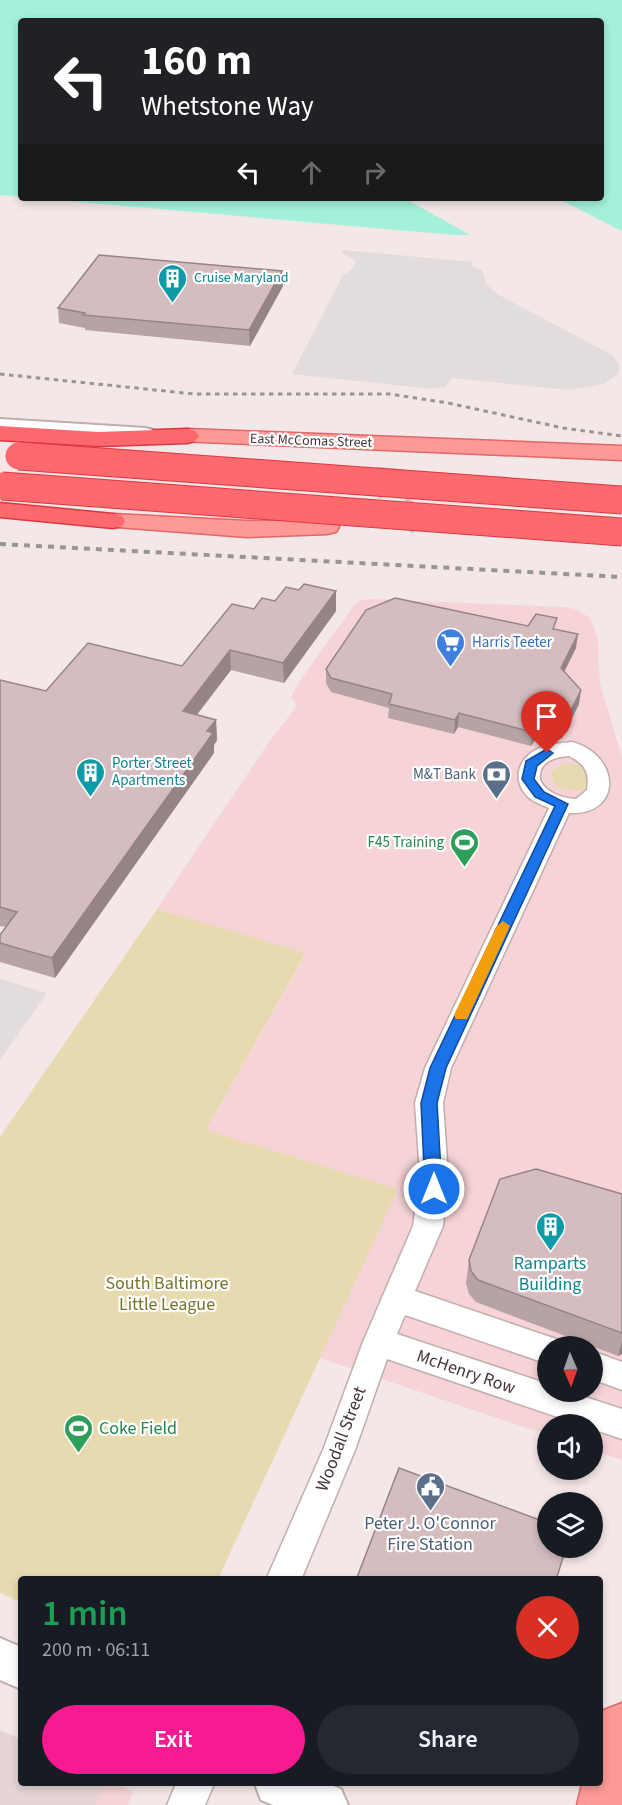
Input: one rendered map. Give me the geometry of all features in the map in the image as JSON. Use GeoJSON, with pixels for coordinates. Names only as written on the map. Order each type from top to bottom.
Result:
{"type":"FeatureCollection","features":[{"type":"Feature","properties":{"kind":"highway"},"geometry":{"type":"LineString","coordinates":[[0,434],[98,439],[187,436]]}},
{"type":"Feature","properties":{"kind":"highway"},"geometry":{"type":"LineString","coordinates":[[6,455],[622,500]]}},
{"type":"Feature","properties":{"kind":"highway"},"geometry":{"type":"LineString","coordinates":[[1,485],[622,532]]}},
{"type":"Feature","properties":{"kind":"highway"},"geometry":{"type":"LineString","coordinates":[[0,510],[113,521]]}},
{"type":"Feature","properties":{"kind":"main road","name":"East McComas Street"},"geometry":{"type":"LineString","coordinates":[[187,436],[622,453]]}},
{"type":"Feature","properties":{"kind":"main road"},"geometry":{"type":"LineString","coordinates":[[390,468],[393,444]]}},
{"type":"Feature","properties":{"kind":"main road"},"geometry":{"type":"LineString","coordinates":[[565,451],[622,462]]}},
{"type":"Feature","properties":{"kind":"main road"},"geometry":{"type":"LineString","coordinates":[[113,521],[247,529],[327,527]]}},
{"type":"Feature","properties":{"kind":"main road"},"geometry":{"type":"LineString","coordinates":[[603,1805],[622,1728]]}},
{"type":"Feature","properties":{"kind":"street","name":"East McComas Street"},"geometry":{"type":"LineString","coordinates":[[0,424],[187,436]]}},
{"type":"Feature","properties":{"kind":"street"},"geometry":{"type":"LineString","coordinates":[[0,516],[113,521]]}},
{"type":"Feature","properties":{"kind":"street","name":"Woodall Street"},"geometry":{"type":"LineString","coordinates":[[285,1576],[339,1450],[378,1342],[428,1226],[433,1203],[434,1175],[429,1103],[438,1068],[562,804]]}},
{"type":"Feature","properties":{"kind":"street"},"geometry":{"type":"LineString","coordinates":[[398,1299],[537,1346]]}},
{"type":"Feature","properties":{"kind":"street","name":"McHenry Row"},"geometry":{"type":"LineString","coordinates":[[378,1342],[622,1424]]}},
{"type":"Feature","properties":{"kind":"street"},"geometry":{"type":"LineString","coordinates":[[603,1369],[622,1376]]}},
{"type":"Feature","properties":{"kind":"street"},"geometry":{"type":"LineString","coordinates":[[0,1659],[18,1667]]}},
{"type":"Feature","properties":{"kind":"street"},"geometry":{"type":"LineString","coordinates":[[186,1805],[194,1786]]}},
{"type":"Feature","properties":{"kind":"street"},"geometry":{"type":"LineString","coordinates":[[282,1786],[325,1805]]}},
{"type":"Feature","properties":{"kind":"shaded area"},"geometry":{"type":"Polygon","coordinates":[[[0,0],[622,0],[622,231],[563,201],[604,201],[604,18],[18,18],[18,197],[0,195],[0,0]]]}},
{"type":"Feature","properties":{"kind":"shaded area"},"geometry":{"type":"Polygon","coordinates":[[[67,201],[409,201],[470,235],[67,201]]]}},
{"type":"Feature","properties":{"kind":"shaded area"},"geometry":{"type":"Polygon","coordinates":[[[343,250],[473,262],[472,266],[482,270],[487,285],[499,295],[612,355],[619,364],[618,374],[604,384],[567,390],[452,378],[445,387],[432,389],[292,374],[343,275],[351,270],[356,261],[342,253],[343,250]]]}},
{"type":"Feature","properties":{"kind":"shaded area"},"geometry":{"type":"Polygon","coordinates":[[[371,599],[563,607],[575,609],[590,618],[598,639],[600,684],[622,757],[622,1460],[603,1453],[603,1414],[537,1414],[537,1432],[320,1358],[397,1189],[206,1130],[306,954],[157,909],[269,742],[297,706],[291,697],[299,682],[355,604],[361,600],[371,599]]]}},
{"type":"Feature","properties":{"kind":"shaded area"},"geometry":{"type":"Polygon","coordinates":[[[0,979],[47,993],[0,1060],[0,979]]]}},
{"type":"Feature","properties":{"kind":"shaded area"},"geometry":{"type":"Polygon","coordinates":[[[0,1730],[18,1738],[18,1786],[105,1786],[96,1805],[0,1805],[0,1730]]]}},
{"type":"Feature","properties":{"kind":"shaded area"},"geometry":{"type":"Polygon","coordinates":[[[105,1786],[121,1786],[133,1791],[128,1805],[96,1805],[105,1786]]]}},
{"type":"Feature","properties":{"kind":"green space"},"geometry":{"type":"Polygon","coordinates":[[[563,764],[574,764],[585,768],[591,785],[572,790],[563,789],[554,784],[551,772],[563,764]]]}},
{"type":"Feature","properties":{"kind":"green space","name":"South Baltimore Little League"},"geometry":{"type":"Polygon","coordinates":[[[157,909],[306,953],[206,1130],[398,1189],[219,1576],[18,1576],[18,1601],[0,1593],[0,1137],[157,909]]]}},
{"type":"Feature","properties":{"kind":"building","name":"Cruise Maryland"},"geometry":{"type":"Polygon","coordinates":[[[99,255],[282,271],[249,330],[83,315],[85,313],[58,308],[99,255]]]}},
{"type":"Feature","properties":{"kind":"building","name":"Porter Street Apartments"},"geometry":{"type":"Polygon","coordinates":[[[304,584],[336,591],[283,663],[230,650],[183,711],[216,720],[207,731],[213,733],[52,958],[0,943],[0,935],[17,912],[0,907],[0,680],[46,691],[88,643],[182,666],[232,604],[254,609],[262,598],[275,601],[286,587],[299,590],[304,584]]]}},
{"type":"Feature","properties":{"kind":"building","name":"Harris Teeter"},"geometry":{"type":"Polygon","coordinates":[[[395,598],[528,626],[536,614],[557,618],[553,629],[578,634],[561,668],[581,690],[564,724],[548,728],[536,726],[532,732],[459,713],[455,720],[389,704],[392,694],[331,678],[326,669],[366,610],[395,598]]]}},
{"type":"Feature","properties":{"kind":"building","name":"Ramparts Building"},"geometry":{"type":"Polygon","coordinates":[[[536,1169],[622,1194],[622,1333],[478,1280],[471,1271],[469,1260],[500,1179],[536,1169]]]}},
{"type":"Feature","properties":{"kind":"building","name":"Peter J. O'Connor Fire Station"},"geometry":{"type":"Polygon","coordinates":[[[399,1468],[537,1519],[537,1558],[563,1558],[557,1576],[358,1576],[399,1468]]]}},
{"type":"Feature","properties":{"kind":"tunnel"},"geometry":{"type":"LineString","coordinates":[[390,468],[389,479],[394,501],[404,512],[420,522]]}},
{"type":"Feature","properties":{"kind":"railway"},"geometry":{"type":"LineString","coordinates":[[0,374],[194,394],[390,394],[448,403],[563,428],[622,436]]}},
{"type":"Feature","properties":{"kind":"railway"},"geometry":{"type":"LineString","coordinates":[[0,544],[622,577]]}},
{"type":"Feature","properties":{"kind":"slow traffic"},"geometry":{"type":"LineString","coordinates":[[461,1015],[503,926]]}},
{"type":"Feature","properties":{"kind":"place","name":"Cruise Maryland"},"geometry":{"type":"Point","coordinates":[173,304]}},
{"type":"Feature","properties":{"kind":"place","name":"Harris Teeter"},"geometry":{"type":"Point","coordinates":[451,668]}},
{"type":"Feature","properties":{"kind":"place","name":"Porter Street Apartments"},"geometry":{"type":"Point","coordinates":[91,798]}},
{"type":"Feature","properties":{"kind":"place","name":"M&T Bank"},"geometry":{"type":"Point","coordinates":[497,800]}},
{"type":"Feature","properties":{"kind":"place","name":"F45 Training"},"geometry":{"type":"Point","coordinates":[465,868]}},
{"type":"Feature","properties":{"kind":"place","name":"Ramparts Building"},"geometry":{"type":"Point","coordinates":[550,1252]}},
{"type":"Feature","properties":{"kind":"place","name":"Coke Field"},"geometry":{"type":"Point","coordinates":[78,1454]}},
{"type":"Feature","properties":{"kind":"place","name":"Peter J. O'Connor Fire Station"},"geometry":{"type":"Point","coordinates":[430,1512]}},
{"type":"Feature","properties":{"kind":"route"},"geometry":{"type":"LineString","coordinates":[[434,1189],[429,1103],[432,1085],[477,980],[562,804],[540,795],[528,779],[531,764],[537,757],[547,753]]}}]}
